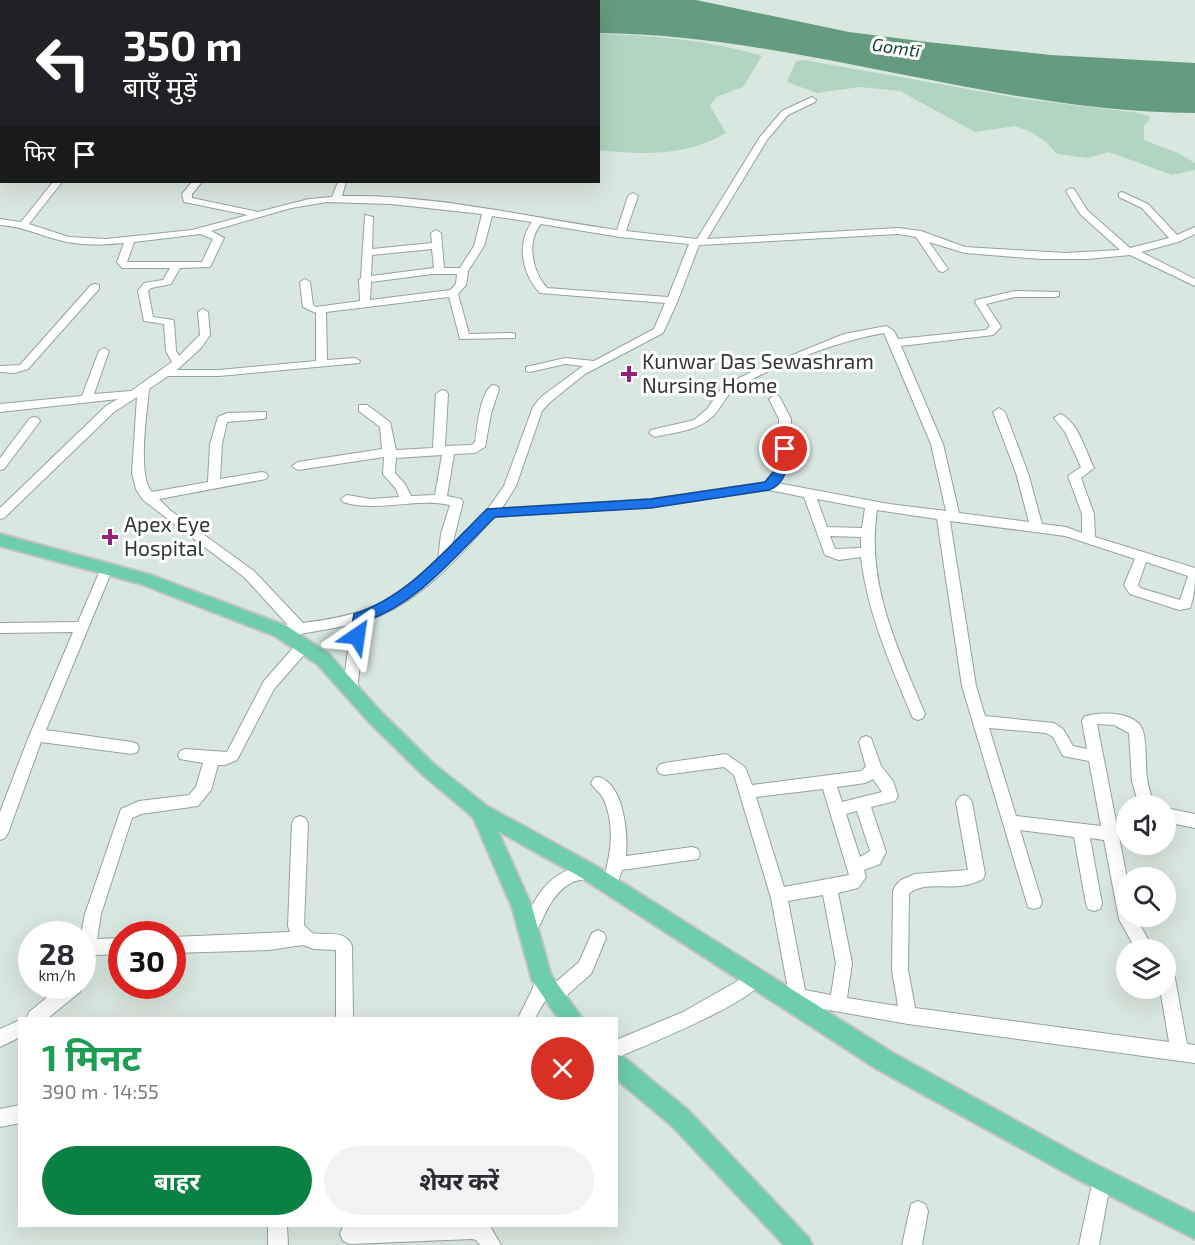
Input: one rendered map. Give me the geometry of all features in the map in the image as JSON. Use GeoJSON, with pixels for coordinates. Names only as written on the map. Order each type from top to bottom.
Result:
{"type":"FeatureCollection","features":[{"type":"Feature","properties":{"kind":"main road"},"geometry":{"type":"LineString","coordinates":[[0,540],[145,579],[280,631],[302,637],[350,690],[429,770],[480,812],[589,872],[757,978],[791,996],[885,1061],[1195,1227]]}},
{"type":"Feature","properties":{"kind":"main road"},"geometry":{"type":"LineString","coordinates":[[480,812],[511,880],[547,988],[570,1017]]}},
{"type":"Feature","properties":{"kind":"main road"},"geometry":{"type":"LineString","coordinates":[[618,1067],[680,1118],[800,1245]]}},
{"type":"Feature","properties":{"kind":"street"},"geometry":{"type":"LineString","coordinates":[[185,754],[225,759],[236,752],[269,685],[302,637],[393,604],[492,513],[510,486],[537,410],[557,390],[594,364],[652,336],[662,326],[674,300],[683,266],[751,156],[785,113],[812,100]]}},
{"type":"Feature","properties":{"kind":"street"},"geometry":{"type":"LineString","coordinates":[[24,224],[56,183]]}},
{"type":"Feature","properties":{"kind":"street"},"geometry":{"type":"LineString","coordinates":[[195,183],[187,200],[256,213]]}},
{"type":"Feature","properties":{"kind":"street"},"geometry":{"type":"LineString","coordinates":[[336,199],[342,183]]}},
{"type":"Feature","properties":{"kind":"street"},"geometry":{"type":"LineString","coordinates":[[1071,191],[1083,212],[1129,251],[1195,283]]}},
{"type":"Feature","properties":{"kind":"street"},"geometry":{"type":"LineString","coordinates":[[1122,195],[1145,206],[1175,239]]}},
{"type":"Feature","properties":{"kind":"street"},"geometry":{"type":"LineString","coordinates":[[620,234],[633,196]]}},
{"type":"Feature","properties":{"kind":"street"},"geometry":{"type":"LineString","coordinates":[[0,222],[24,224],[72,240],[130,240],[202,231],[256,213],[336,199],[416,202],[488,211],[620,234],[698,242],[898,231],[918,233],[964,249],[1058,258],[1129,251],[1175,239],[1195,230]]}},
{"type":"Feature","properties":{"kind":"street"},"geometry":{"type":"LineString","coordinates":[[305,282],[308,307],[321,309],[453,293],[461,285],[463,271],[479,246],[488,211]]}},
{"type":"Feature","properties":{"kind":"street"},"geometry":{"type":"LineString","coordinates":[[365,304],[364,280],[368,217]]}},
{"type":"Feature","properties":{"kind":"street"},"geometry":{"type":"LineString","coordinates":[[539,220],[528,236],[527,244],[530,263],[544,291],[674,300]]}},
{"type":"Feature","properties":{"kind":"street"},"geometry":{"type":"LineString","coordinates":[[130,240],[122,265],[176,266],[209,263],[219,237],[202,231]]}},
{"type":"Feature","properties":{"kind":"street"},"geometry":{"type":"LineString","coordinates":[[436,233],[439,271]]}},
{"type":"Feature","properties":{"kind":"street"},"geometry":{"type":"LineString","coordinates":[[918,233],[943,269]]}},
{"type":"Feature","properties":{"kind":"street"},"geometry":{"type":"LineString","coordinates":[[366,252],[437,246]]}},
{"type":"Feature","properties":{"kind":"street"},"geometry":{"type":"LineString","coordinates":[[176,266],[167,282],[148,285],[143,291],[148,319],[169,322],[171,351],[178,363]]}},
{"type":"Feature","properties":{"kind":"street"},"geometry":{"type":"LineString","coordinates":[[364,280],[439,271],[463,271]]}},
{"type":"Feature","properties":{"kind":"street"},"geometry":{"type":"LineString","coordinates":[[0,369],[14,370],[24,367],[95,286]]}},
{"type":"Feature","properties":{"kind":"street"},"geometry":{"type":"LineString","coordinates":[[453,293],[464,338],[511,336]]}},
{"type":"Feature","properties":{"kind":"street"},"geometry":{"type":"LineString","coordinates":[[895,343],[988,333],[996,327],[980,302],[1015,294],[1055,294]]}},
{"type":"Feature","properties":{"kind":"street"},"geometry":{"type":"LineString","coordinates":[[321,309],[322,364]]}},
{"type":"Feature","properties":{"kind":"street"},"geometry":{"type":"LineString","coordinates":[[0,408],[130,394],[143,389],[166,373],[202,340],[203,312]]}},
{"type":"Feature","properties":{"kind":"street"},"geometry":{"type":"LineString","coordinates":[[655,433],[698,423],[711,412],[723,393],[736,382],[848,336],[886,329],[895,343],[937,444],[969,686],[1034,902]]}},
{"type":"Feature","properties":{"kind":"street"},"geometry":{"type":"LineString","coordinates":[[87,398],[104,351]]}},
{"type":"Feature","properties":{"kind":"street"},"geometry":{"type":"LineString","coordinates":[[166,373],[219,373],[355,361]]}},
{"type":"Feature","properties":{"kind":"street"},"geometry":{"type":"LineString","coordinates":[[530,369],[565,361],[594,364]]}},
{"type":"Feature","properties":{"kind":"street"},"geometry":{"type":"LineString","coordinates":[[143,389],[138,473],[139,482],[147,497],[249,574],[302,637]]}},
{"type":"Feature","properties":{"kind":"street"},"geometry":{"type":"LineString","coordinates":[[298,466],[390,452],[395,455],[480,446],[485,414],[493,389]]}},
{"type":"Feature","properties":{"kind":"street"},"geometry":{"type":"LineString","coordinates":[[0,515],[89,429],[130,394]]}},
{"type":"Feature","properties":{"kind":"street"},"geometry":{"type":"LineString","coordinates":[[440,500],[444,450],[442,394]]}},
{"type":"Feature","properties":{"kind":"street"},"geometry":{"type":"LineString","coordinates":[[769,486],[784,465],[785,419],[775,399]]}},
{"type":"Feature","properties":{"kind":"street"},"geometry":{"type":"LineString","coordinates":[[363,408],[386,424],[390,452],[389,474],[399,484],[406,499]]}},
{"type":"Feature","properties":{"kind":"street"},"geometry":{"type":"LineString","coordinates":[[999,412],[1022,473],[1036,527]]}},
{"type":"Feature","properties":{"kind":"street"},"geometry":{"type":"LineString","coordinates":[[214,484],[216,444],[222,420],[227,417],[262,416]]}},
{"type":"Feature","properties":{"kind":"street"},"geometry":{"type":"LineString","coordinates":[[1060,418],[1070,430],[1088,468],[1074,476],[1088,514],[1089,539]]}},
{"type":"Feature","properties":{"kind":"street"},"geometry":{"type":"LineString","coordinates":[[0,466],[34,421]]}},
{"type":"Feature","properties":{"kind":"street"},"geometry":{"type":"LineString","coordinates":[[147,497],[262,476]]}},
{"type":"Feature","properties":{"kind":"street"},"geometry":{"type":"LineString","coordinates":[[492,513],[651,504],[769,486],[872,505],[1036,527],[1089,539],[1142,556],[1195,574],[1185,604],[1179,605],[1135,591],[1131,585],[1142,556]]}},
{"type":"Feature","properties":{"kind":"street"},"geometry":{"type":"LineString","coordinates":[[808,492],[828,550],[834,554],[867,552]]}},
{"type":"Feature","properties":{"kind":"street"},"geometry":{"type":"LineString","coordinates":[[347,500],[363,503],[406,499],[454,500],[458,504],[447,534],[444,559]]}},
{"type":"Feature","properties":{"kind":"street"},"geometry":{"type":"LineString","coordinates":[[872,505],[867,552],[873,583],[888,637],[918,714]]}},
{"type":"Feature","properties":{"kind":"street"},"geometry":{"type":"LineString","coordinates":[[821,531],[869,533]]}},
{"type":"Feature","properties":{"kind":"street"},"geometry":{"type":"LineString","coordinates":[[0,833],[37,735],[107,568]]}},
{"type":"Feature","properties":{"kind":"street"},"geometry":{"type":"LineString","coordinates":[[350,690],[359,618]]}},
{"type":"Feature","properties":{"kind":"street"},"geometry":{"type":"LineString","coordinates":[[0,628],[83,627]]}},
{"type":"Feature","properties":{"kind":"street"},"geometry":{"type":"LineString","coordinates":[[1139,939],[1127,919],[1089,721],[1095,718],[1125,721],[1131,725],[1138,737],[1140,781],[1144,795]]}},
{"type":"Feature","properties":{"kind":"street"},"geometry":{"type":"LineString","coordinates":[[979,721],[1049,727],[1058,733],[1068,752],[1096,756]]}},
{"type":"Feature","properties":{"kind":"street"},"geometry":{"type":"LineString","coordinates":[[37,735],[132,748]]}},
{"type":"Feature","properties":{"kind":"street"},"geometry":{"type":"LineString","coordinates":[[837,810],[863,805],[890,796],[888,786],[874,769],[866,742]]}},
{"type":"Feature","properties":{"kind":"street"},"geometry":{"type":"LineString","coordinates":[[92,921],[126,814],[139,808],[193,801],[203,790],[213,759]]}},
{"type":"Feature","properties":{"kind":"street"},"geometry":{"type":"LineString","coordinates":[[664,769],[726,760],[740,771],[778,895],[791,996],[908,1016],[1187,1053],[1173,999]]}},
{"type":"Feature","properties":{"kind":"street"},"geometry":{"type":"LineString","coordinates":[[747,792],[865,777],[874,769]]}},
{"type":"Feature","properties":{"kind":"street"},"geometry":{"type":"LineString","coordinates":[[778,895],[829,887],[856,880],[858,877],[828,782]]}},
{"type":"Feature","properties":{"kind":"street"},"geometry":{"type":"LineString","coordinates":[[599,783],[609,794],[618,837],[616,864],[609,885]]}},
{"type":"Feature","properties":{"kind":"street"},"geometry":{"type":"LineString","coordinates":[[908,1016],[900,970],[901,891],[909,884],[939,879],[971,878],[977,874],[964,802]]}},
{"type":"Feature","properties":{"kind":"street"},"geometry":{"type":"LineString","coordinates":[[856,866],[874,860],[878,852],[863,805]]}},
{"type":"Feature","properties":{"kind":"street"},"geometry":{"type":"LineString","coordinates":[[1176,817],[1195,821]]}},
{"type":"Feature","properties":{"kind":"street"},"geometry":{"type":"LineString","coordinates":[[1009,822],[1110,834]]}},
{"type":"Feature","properties":{"kind":"street"},"geometry":{"type":"LineString","coordinates":[[300,823],[295,916],[296,926],[302,938]]}},
{"type":"Feature","properties":{"kind":"street"},"geometry":{"type":"LineString","coordinates":[[1081,830],[1094,904]]}},
{"type":"Feature","properties":{"kind":"street"},"geometry":{"type":"LineString","coordinates":[[616,864],[692,854]]}},
{"type":"Feature","properties":{"kind":"street"},"geometry":{"type":"LineString","coordinates":[[529,930],[545,894],[557,881],[580,872],[589,872]]}},
{"type":"Feature","properties":{"kind":"street"},"geometry":{"type":"LineString","coordinates":[[829,887],[844,963],[838,1004]]}},
{"type":"Feature","properties":{"kind":"street"},"geometry":{"type":"LineString","coordinates":[[186,945],[269,942],[302,938],[308,941],[341,942],[344,945],[345,1017]]}},
{"type":"Feature","properties":{"kind":"street"},"geometry":{"type":"LineString","coordinates":[[527,1017],[542,990],[585,968],[598,938]]}},
{"type":"Feature","properties":{"kind":"street"},"geometry":{"type":"LineString","coordinates":[[618,1048],[675,1026],[711,1008],[757,978]]}},
{"type":"Feature","properties":{"kind":"street"},"geometry":{"type":"LineString","coordinates":[[36,1017],[58,999]]}},
{"type":"Feature","properties":{"kind":"street"},"geometry":{"type":"LineString","coordinates":[[0,1038],[18,1029]]}},
{"type":"Feature","properties":{"kind":"street"},"geometry":{"type":"LineString","coordinates":[[0,1118],[18,1114]]}},
{"type":"Feature","properties":{"kind":"street"},"geometry":{"type":"LineString","coordinates":[[1089,1245],[1102,1179]]}},
{"type":"Feature","properties":{"kind":"street"},"geometry":{"type":"LineString","coordinates":[[912,1245],[918,1211]]}},
{"type":"Feature","properties":{"kind":"street"},"geometry":{"type":"LineString","coordinates":[[278,1227],[278,1245]]}},
{"type":"Feature","properties":{"kind":"street"},"geometry":{"type":"LineString","coordinates":[[350,1235],[472,1229],[482,1232],[491,1245]]}},
{"type":"Feature","properties":{"kind":"shaded area"},"geometry":{"type":"Polygon","coordinates":[[[600,34],[681,39],[762,56],[743,87],[716,97],[710,106],[726,133],[711,141],[680,150],[631,153],[600,150],[600,34]]]}},
{"type":"Feature","properties":{"kind":"shaded area"},"geometry":{"type":"Polygon","coordinates":[[[804,60],[1024,99],[1139,113],[1151,117],[1144,126],[1144,140],[1178,153],[1195,163],[1195,170],[1172,175],[1109,152],[1088,158],[1057,154],[1046,142],[1031,132],[1015,126],[975,132],[900,91],[860,87],[817,93],[787,82],[796,61],[804,60]]]}},
{"type":"Feature","properties":{"kind":"water","name":"Gomtī"},"geometry":{"type":"Polygon","coordinates":[[[600,0],[696,0],[849,32],[927,42],[1051,55],[1195,63],[1195,113],[1120,109],[1045,100],[749,46],[674,37],[600,33],[600,0]]]}},
{"type":"Feature","properties":{"kind":"place","name":"Kunwar Das Sewashram Nursing Home"},"geometry":{"type":"Point","coordinates":[629,374]}},
{"type":"Feature","properties":{"kind":"place","name":"Apex Eye Hospital"},"geometry":{"type":"Point","coordinates":[110,537]}},
{"type":"Feature","properties":{"kind":"route"},"geometry":{"type":"LineString","coordinates":[[357,636],[359,618],[379,611],[407,594],[492,513],[651,504],[769,486],[783,468],[785,449]]}}]}
